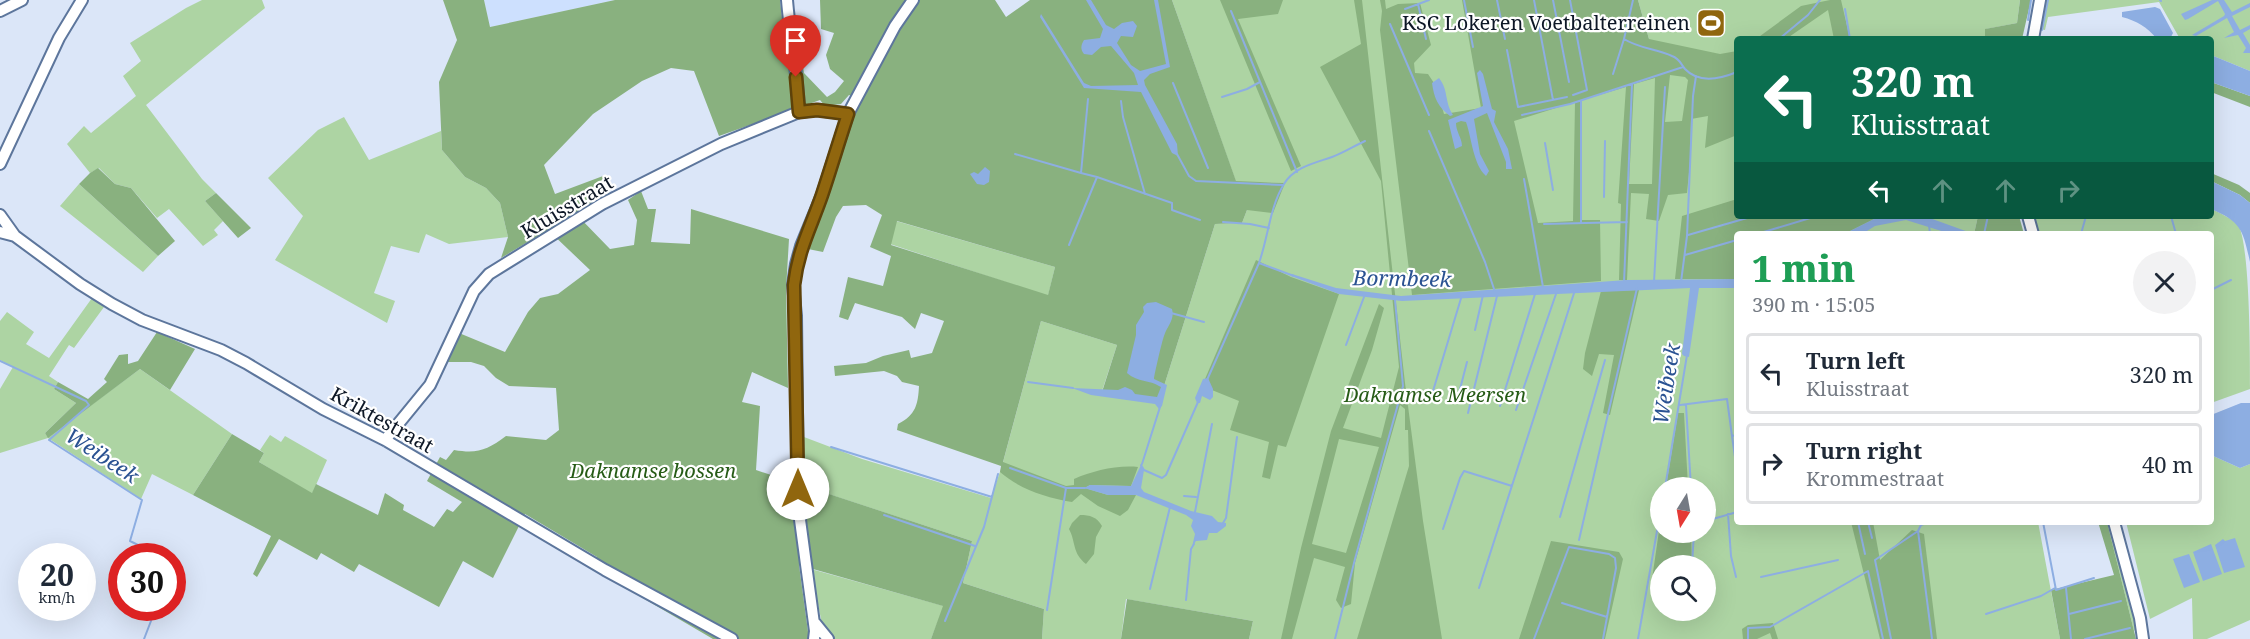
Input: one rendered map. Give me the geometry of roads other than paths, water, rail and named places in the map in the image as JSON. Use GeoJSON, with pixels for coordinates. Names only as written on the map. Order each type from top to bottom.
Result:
{"type":"FeatureCollection","features":[{"type":"Feature","properties":{"kind":"street"},"geometry":{"type":"LineString","coordinates":[[0,11],[22,0]]}},
{"type":"Feature","properties":{"kind":"street"},"geometry":{"type":"LineString","coordinates":[[0,164],[67,22],[82,0]]}},
{"type":"Feature","properties":{"kind":"street"},"geometry":{"type":"LineString","coordinates":[[787,0],[799,112]]}},
{"type":"Feature","properties":{"kind":"street"},"geometry":{"type":"LineString","coordinates":[[814,639],[798,505],[794,285],[801,246],[819,204],[848,114],[895,26],[913,0]]}},
{"type":"Feature","properties":{"kind":"street"},"geometry":{"type":"LineString","coordinates":[[2034,36],[2040,0]]}},
{"type":"Feature","properties":{"kind":"street","name":"Kluisstraat"},"geometry":{"type":"LineString","coordinates":[[385,440],[430,384],[474,291],[489,274],[602,204],[722,144],[799,112],[817,110],[848,114]]}},
{"type":"Feature","properties":{"kind":"street","name":"Kriktestraat"},"geometry":{"type":"LineString","coordinates":[[0,215],[15,236],[80,285],[142,320],[221,350],[246,363],[322,409],[385,440],[605,570],[732,639]]}},
{"type":"Feature","properties":{"kind":"street","name":"Kriktestraat"},"geometry":{"type":"LineString","coordinates":[[0,232],[15,236]]}},
{"type":"Feature","properties":{"kind":"street"},"geometry":{"type":"LineString","coordinates":[[2115,525],[2140,618],[2143,639]]}},
{"type":"Feature","properties":{"kind":"street"},"geometry":{"type":"LineString","coordinates":[[813,621],[828,639]]}},
{"type":"Feature","properties":{"kind":"water"},"geometry":{"type":"Polygon","coordinates":[[[1086,0],[1091,0],[1106,25],[1114,29],[1122,23],[1133,21],[1137,26],[1133,37],[1121,36],[1117,43],[1131,65],[1140,71],[1166,64],[1154,0],[1158,0],[1170,67],[1150,74],[1144,80],[1177,144],[1178,156],[1172,153],[1141,92],[1084,88],[1040,17],[1041,14],[1084,83],[1091,86],[1138,85],[1134,73],[1111,46],[1101,47],[1092,55],[1084,54],[1081,47],[1084,40],[1100,38],[1103,29],[1086,0]]]}},
{"type":"Feature","properties":{"kind":"water"},"geometry":{"type":"Polygon","coordinates":[[[2212,0],[2224,0],[2232,12],[2250,3],[2250,7],[2232,16],[2240,30],[2250,25],[2250,29],[2243,33],[2250,45],[2250,53],[2243,53],[2246,48],[2238,35],[2224,38],[2234,32],[2227,18],[2196,36],[2192,35],[2225,14],[2218,1],[2188,19],[2185,20],[2181,14],[2212,0]]]}},
{"type":"Feature","properties":{"kind":"water"},"geometry":{"type":"Polygon","coordinates":[[[2155,7],[2160,9],[2173,33],[2172,36],[2154,36],[2141,25],[2122,17],[2122,12],[2155,7]]]}},
{"type":"Feature","properties":{"kind":"water"},"geometry":{"type":"Polygon","coordinates":[[[2214,56],[2250,71],[2250,96],[2214,83],[2214,56]]]}},
{"type":"Feature","properties":{"kind":"water"},"geometry":{"type":"Polygon","coordinates":[[[1480,70],[1492,109],[1496,111],[1494,122],[1508,149],[1512,169],[1506,169],[1506,162],[1487,113],[1474,119],[1480,154],[1489,171],[1486,176],[1478,165],[1466,122],[1456,123],[1462,146],[1455,149],[1448,120],[1483,106],[1477,73],[1480,70]]]}},
{"type":"Feature","properties":{"kind":"water"},"geometry":{"type":"Polygon","coordinates":[[[1439,78],[1453,115],[1450,116],[1435,98],[1432,83],[1439,78]]]}},
{"type":"Feature","properties":{"kind":"water"},"geometry":{"type":"Polygon","coordinates":[[[985,167],[990,171],[989,182],[984,185],[977,184],[970,174],[974,172],[978,174],[985,167]]]}},
{"type":"Feature","properties":{"kind":"water"},"geometry":{"type":"Polygon","coordinates":[[[2214,182],[2240,195],[2250,203],[2250,262],[2240,229],[2229,218],[2214,210],[2214,182]]]}},
{"type":"Feature","properties":{"kind":"water"},"geometry":{"type":"Polygon","coordinates":[[[1874,219],[1932,219],[1966,231],[1941,231],[1906,220],[1875,226],[1867,231],[1850,231],[1874,219]]]}},
{"type":"Feature","properties":{"kind":"water"},"geometry":{"type":"Polygon","coordinates":[[[1292,274],[1336,288],[1401,296],[1627,280],[1734,279],[1734,288],[1699,288],[1689,357],[1682,354],[1690,288],[1402,301],[1339,294],[1291,276],[1292,274]]]}},
{"type":"Feature","properties":{"kind":"water"},"geometry":{"type":"Polygon","coordinates":[[[1156,302],[1172,309],[1173,313],[1165,332],[1154,379],[1167,385],[1162,406],[1159,409],[1155,404],[1091,395],[1072,388],[1118,390],[1125,387],[1135,394],[1157,397],[1161,387],[1127,373],[1136,335],[1136,325],[1144,312],[1143,307],[1147,303],[1156,302]]]}},
{"type":"Feature","properties":{"kind":"water"},"geometry":{"type":"Polygon","coordinates":[[[1208,378],[1213,389],[1213,397],[1210,400],[1202,396],[1200,403],[1197,403],[1195,398],[1203,379],[1208,378]]]}},
{"type":"Feature","properties":{"kind":"water"},"geometry":{"type":"Polygon","coordinates":[[[2241,403],[2250,403],[2250,464],[2240,468],[2214,456],[2214,414],[2241,403]]]}},
{"type":"Feature","properties":{"kind":"water"},"geometry":{"type":"Polygon","coordinates":[[[1141,465],[1144,470],[1141,488],[1144,492],[1191,511],[1212,516],[1218,522],[1226,523],[1226,526],[1217,533],[1209,533],[1207,540],[1196,541],[1192,547],[1195,534],[1191,526],[1193,520],[1186,515],[1136,495],[1108,495],[1084,488],[1090,485],[1131,486],[1141,465]]]}},
{"type":"Feature","properties":{"kind":"water"},"geometry":{"type":"Polygon","coordinates":[[[2235,538],[2245,567],[2224,573],[2215,545],[2223,539],[2225,541],[2235,538]]]}},
{"type":"Feature","properties":{"kind":"water"},"geometry":{"type":"Polygon","coordinates":[[[2211,544],[2222,574],[2203,581],[2193,552],[2211,544]]]}},
{"type":"Feature","properties":{"kind":"water"},"geometry":{"type":"Polygon","coordinates":[[[2189,554],[2200,582],[2184,588],[2173,559],[2189,554]]]}},
{"type":"Feature","properties":{"kind":"waterway"},"geometry":{"type":"LineString","coordinates":[[1405,9],[1429,0]]}},
{"type":"Feature","properties":{"kind":"waterway"},"geometry":{"type":"LineString","coordinates":[[1464,0],[1473,47]]}},
{"type":"Feature","properties":{"kind":"waterway"},"geometry":{"type":"LineString","coordinates":[[1497,0],[1505,39]]}},
{"type":"Feature","properties":{"kind":"waterway"},"geometry":{"type":"LineString","coordinates":[[1534,0],[1553,100]]}},
{"type":"Feature","properties":{"kind":"waterway"},"geometry":{"type":"LineString","coordinates":[[1553,0],[1569,82]]}},
{"type":"Feature","properties":{"kind":"waterway"},"geometry":{"type":"LineString","coordinates":[[1570,0],[1587,90],[1573,95]]}},
{"type":"Feature","properties":{"kind":"waterway"},"geometry":{"type":"LineString","coordinates":[[1633,0],[1624,39],[1675,57],[1685,69],[1697,77],[1710,79],[1734,73]]}},
{"type":"Feature","properties":{"kind":"waterway"},"geometry":{"type":"LineString","coordinates":[[1783,36],[1808,15],[1820,0]]}},
{"type":"Feature","properties":{"kind":"waterway"},"geometry":{"type":"LineString","coordinates":[[2028,20],[2031,0]]}},
{"type":"Feature","properties":{"kind":"waterway"},"geometry":{"type":"LineString","coordinates":[[2042,30],[2048,0]]}},
{"type":"Feature","properties":{"kind":"waterway"},"geometry":{"type":"LineString","coordinates":[[1418,4],[1426,39]]}},
{"type":"Feature","properties":{"kind":"waterway"},"geometry":{"type":"LineString","coordinates":[[1845,9],[1850,36]]}},
{"type":"Feature","properties":{"kind":"waterway"},"geometry":{"type":"LineString","coordinates":[[1231,11],[1297,172]]}},
{"type":"Feature","properties":{"kind":"waterway"},"geometry":{"type":"LineString","coordinates":[[1390,24],[1429,115]]}},
{"type":"Feature","properties":{"kind":"waterway"},"geometry":{"type":"LineString","coordinates":[[1613,74],[1624,39]]}},
{"type":"Feature","properties":{"kind":"waterway"},"geometry":{"type":"LineString","coordinates":[[1507,50],[1518,107],[1567,97]]}},
{"type":"Feature","properties":{"kind":"waterway"},"geometry":{"type":"LineString","coordinates":[[1522,115],[1570,104],[1683,67]]}},
{"type":"Feature","properties":{"kind":"waterway"},"geometry":{"type":"LineString","coordinates":[[1681,282],[1687,236],[1693,96],[1696,76]]}},
{"type":"Feature","properties":{"kind":"waterway"},"geometry":{"type":"LineString","coordinates":[[1222,97],[1260,82]]}},
{"type":"Feature","properties":{"kind":"waterway"},"geometry":{"type":"LineString","coordinates":[[1173,83],[1208,168]]}},
{"type":"Feature","properties":{"kind":"waterway"},"geometry":{"type":"LineString","coordinates":[[1624,283],[1632,84]]}},
{"type":"Feature","properties":{"kind":"waterway"},"geometry":{"type":"LineString","coordinates":[[1654,282],[1665,87]]}},
{"type":"Feature","properties":{"kind":"waterway"},"geometry":{"type":"LineString","coordinates":[[1015,154],[1081,173],[1088,99]]}},
{"type":"Feature","properties":{"kind":"waterway"},"geometry":{"type":"LineString","coordinates":[[1121,101],[1123,117],[1145,194]]}},
{"type":"Feature","properties":{"kind":"waterway"},"geometry":{"type":"LineString","coordinates":[[1581,101],[1581,223]]}},
{"type":"Feature","properties":{"kind":"waterway"},"geometry":{"type":"LineString","coordinates":[[1429,131],[1485,262],[1495,292]]}},
{"type":"Feature","properties":{"kind":"waterway"},"geometry":{"type":"LineString","coordinates":[[1259,263],[1275,202],[1288,178],[1305,166],[1365,141]]}},
{"type":"Feature","properties":{"kind":"waterway"},"geometry":{"type":"LineString","coordinates":[[1604,197],[1605,141]]}},
{"type":"Feature","properties":{"kind":"waterway"},"geometry":{"type":"LineString","coordinates":[[1545,143],[1553,190]]}},
{"type":"Feature","properties":{"kind":"waterway"},"geometry":{"type":"LineString","coordinates":[[1177,154],[1189,176],[1196,181],[1283,185]]}},
{"type":"Feature","properties":{"kind":"waterway"},"geometry":{"type":"LineString","coordinates":[[1069,245],[1097,177],[1081,173]]}},
{"type":"Feature","properties":{"kind":"waterway"},"geometry":{"type":"LineString","coordinates":[[1097,177],[1172,203],[1172,210],[1200,220]]}},
{"type":"Feature","properties":{"kind":"waterway"},"geometry":{"type":"LineString","coordinates":[[1524,179],[1543,287]]}},
{"type":"Feature","properties":{"kind":"waterway"},"geometry":{"type":"LineString","coordinates":[[1688,235],[1744,219]]}},
{"type":"Feature","properties":{"kind":"waterway"},"geometry":{"type":"LineString","coordinates":[[1767,231],[1807,219]]}},
{"type":"Feature","properties":{"kind":"waterway"},"geometry":{"type":"LineString","coordinates":[[1985,231],[1987,219]]}},
{"type":"Feature","properties":{"kind":"waterway"},"geometry":{"type":"LineString","coordinates":[[2082,231],[2085,219]]}},
{"type":"Feature","properties":{"kind":"waterway"},"geometry":{"type":"LineString","coordinates":[[2172,219],[2175,231]]}},
{"type":"Feature","properties":{"kind":"waterway"},"geometry":{"type":"LineString","coordinates":[[1223,222],[1269,228]]}},
{"type":"Feature","properties":{"kind":"waterway"},"geometry":{"type":"LineString","coordinates":[[1544,224],[1627,222]]}},
{"type":"Feature","properties":{"kind":"waterway"},"geometry":{"type":"LineString","coordinates":[[1929,225],[1930,231]]}},
{"type":"Feature","properties":{"kind":"waterway"},"geometry":{"type":"LineString","coordinates":[[1685,255],[1734,241]]}},
{"type":"Feature","properties":{"kind":"waterway","name":"Bormbeek"},"geometry":{"type":"LineString","coordinates":[[1207,380],[1259,263],[1294,276]]}},
{"type":"Feature","properties":{"kind":"waterway"},"geometry":{"type":"LineString","coordinates":[[2214,288],[2231,280]]}},
{"type":"Feature","properties":{"kind":"waterway"},"geometry":{"type":"LineString","coordinates":[[1579,540],[1637,288]]}},
{"type":"Feature","properties":{"kind":"waterway"},"geometry":{"type":"LineString","coordinates":[[1479,588],[1575,290]]}},
{"type":"Feature","properties":{"kind":"waterway"},"geometry":{"type":"LineString","coordinates":[[1516,410],[1557,291]]}},
{"type":"Feature","properties":{"kind":"waterway"},"geometry":{"type":"LineString","coordinates":[[1500,406],[1535,294]]}},
{"type":"Feature","properties":{"kind":"waterway"},"geometry":{"type":"LineString","coordinates":[[1430,401],[1462,295]]}},
{"type":"Feature","properties":{"kind":"waterway"},"geometry":{"type":"LineString","coordinates":[[1475,330],[1483,295]]}},
{"type":"Feature","properties":{"kind":"waterway"},"geometry":{"type":"LineString","coordinates":[[1468,413],[1497,296]]}},
{"type":"Feature","properties":{"kind":"waterway"},"geometry":{"type":"LineString","coordinates":[[1346,345],[1364,297]]}},
{"type":"Feature","properties":{"kind":"waterway"},"geometry":{"type":"LineString","coordinates":[[1335,639],[1403,386],[1395,300]]}},
{"type":"Feature","properties":{"kind":"waterway"},"geometry":{"type":"LineString","coordinates":[[1171,313],[1204,322]]}},
{"type":"Feature","properties":{"kind":"waterway","name":"Weibeek"},"geometry":{"type":"LineString","coordinates":[[1667,477],[1687,355]]}},
{"type":"Feature","properties":{"kind":"waterway"},"geometry":{"type":"LineString","coordinates":[[1560,517],[1605,360]]}},
{"type":"Feature","properties":{"kind":"waterway","name":"Weibeek"},"geometry":{"type":"LineString","coordinates":[[0,361],[86,401],[89,405],[49,440],[142,500],[130,541],[134,543]]}},
{"type":"Feature","properties":{"kind":"waterway"},"geometry":{"type":"LineString","coordinates":[[1458,397],[1467,362]]}},
{"type":"Feature","properties":{"kind":"waterway"},"geometry":{"type":"LineString","coordinates":[[1028,382],[1073,388]]}},
{"type":"Feature","properties":{"kind":"waterway"},"geometry":{"type":"LineString","coordinates":[[1680,405],[1727,399],[1732,436],[1734,436]]}},
{"type":"Feature","properties":{"kind":"waterway","name":"Bormbeek"},"geometry":{"type":"LineString","coordinates":[[1141,465],[1144,470],[1162,478],[1166,475],[1198,402]]}},
{"type":"Feature","properties":{"kind":"waterway"},"geometry":{"type":"LineString","coordinates":[[1686,405],[1690,477]]}},
{"type":"Feature","properties":{"kind":"waterway"},"geometry":{"type":"LineString","coordinates":[[1142,464],[1160,407]]}},
{"type":"Feature","properties":{"kind":"waterway"},"geometry":{"type":"LineString","coordinates":[[1195,512],[1212,424]]}},
{"type":"Feature","properties":{"kind":"waterway"},"geometry":{"type":"LineString","coordinates":[[1732,436],[1734,450]]}},
{"type":"Feature","properties":{"kind":"waterway"},"geometry":{"type":"LineString","coordinates":[[1223,523],[1226,518],[1237,437]]}},
{"type":"Feature","properties":{"kind":"waterway"},"geometry":{"type":"LineString","coordinates":[[831,447],[992,497]]}},
{"type":"Feature","properties":{"kind":"waterway"},"geometry":{"type":"LineString","coordinates":[[1010,468],[1066,488],[1085,488]]}},
{"type":"Feature","properties":{"kind":"waterway"},"geometry":{"type":"LineString","coordinates":[[1443,529],[1464,471],[1512,486]]}},
{"type":"Feature","properties":{"kind":"waterway"},"geometry":{"type":"LineString","coordinates":[[945,621],[984,527],[998,474]]}},
{"type":"Feature","properties":{"kind":"waterway"},"geometry":{"type":"LineString","coordinates":[[1047,610],[1066,488]]}},
{"type":"Feature","properties":{"kind":"waterway"},"geometry":{"type":"LineString","coordinates":[[1184,496],[1196,497]]}},
{"type":"Feature","properties":{"kind":"waterway"},"geometry":{"type":"LineString","coordinates":[[1150,589],[1170,507]]}},
{"type":"Feature","properties":{"kind":"waterway"},"geometry":{"type":"LineString","coordinates":[[1716,518],[1734,513]]}},
{"type":"Feature","properties":{"kind":"waterway"},"geometry":{"type":"LineString","coordinates":[[1728,514],[1731,556],[1736,577]]}},
{"type":"Feature","properties":{"kind":"waterway"},"geometry":{"type":"LineString","coordinates":[[884,515],[975,546]]}},
{"type":"Feature","properties":{"kind":"waterway"},"geometry":{"type":"LineString","coordinates":[[1859,525],[1865,554]]}},
{"type":"Feature","properties":{"kind":"waterway"},"geometry":{"type":"LineString","coordinates":[[1869,525],[1872,538]]}},
{"type":"Feature","properties":{"kind":"waterway","name":"Bormbeek"},"geometry":{"type":"LineString","coordinates":[[1921,525],[1918,531],[1932,639]]}},
{"type":"Feature","properties":{"kind":"waterway"},"geometry":{"type":"LineString","coordinates":[[2044,525],[2056,590],[2094,578]]}},
{"type":"Feature","properties":{"kind":"waterway"},"geometry":{"type":"LineString","coordinates":[[1891,639],[1875,560],[1918,531]]}},
{"type":"Feature","properties":{"kind":"waterway","name":"Weibeek"},"geometry":{"type":"LineString","coordinates":[[1638,639],[1655,543]]}},
{"type":"Feature","properties":{"kind":"waterway"},"geometry":{"type":"LineString","coordinates":[[1693,543],[1693,555]]}},
{"type":"Feature","properties":{"kind":"waterway"},"geometry":{"type":"LineString","coordinates":[[1186,600],[1191,549],[1194,544]]}},
{"type":"Feature","properties":{"kind":"waterway"},"geometry":{"type":"LineString","coordinates":[[1534,639],[1569,547],[1609,554],[1615,558],[1616,568],[1603,639]]}},
{"type":"Feature","properties":{"kind":"waterway"},"geometry":{"type":"LineString","coordinates":[[1761,577],[1838,560]]}},
{"type":"Feature","properties":{"kind":"waterway"},"geometry":{"type":"LineString","coordinates":[[1748,639],[1748,628],[1770,627],[1868,571],[1883,639]]}},
{"type":"Feature","properties":{"kind":"waterway"},"geometry":{"type":"LineString","coordinates":[[1986,614],[2041,596],[2055,588]]}},
{"type":"Feature","properties":{"kind":"waterway"},"geometry":{"type":"LineString","coordinates":[[2066,588],[2071,639]]}},
{"type":"Feature","properties":{"kind":"waterway"},"geometry":{"type":"LineString","coordinates":[[2069,614],[2121,601]]}},
{"type":"Feature","properties":{"kind":"waterway"},"geometry":{"type":"LineString","coordinates":[[1562,603],[1607,617]]}},
{"type":"Feature","properties":{"kind":"waterway","name":"Weibeek"},"geometry":{"type":"LineString","coordinates":[[144,639],[151,621]]}},
{"type":"Feature","properties":{"kind":"waterway"},"geometry":{"type":"LineString","coordinates":[[2085,639],[2130,628]]}},
{"type":"Feature","properties":{"kind":"place","name":"KSC Lokeren Voetbalterreinen"},"geometry":{"type":"Point","coordinates":[1711,23]}},
{"type":"Feature","properties":{"kind":"park label","name":"Daknamse Meersen"},"geometry":{"type":"Point","coordinates":[1435,395]}},
{"type":"Feature","properties":{"kind":"park label","name":"Daknamse bossen"},"geometry":{"type":"Point","coordinates":[653,471]}}]}
